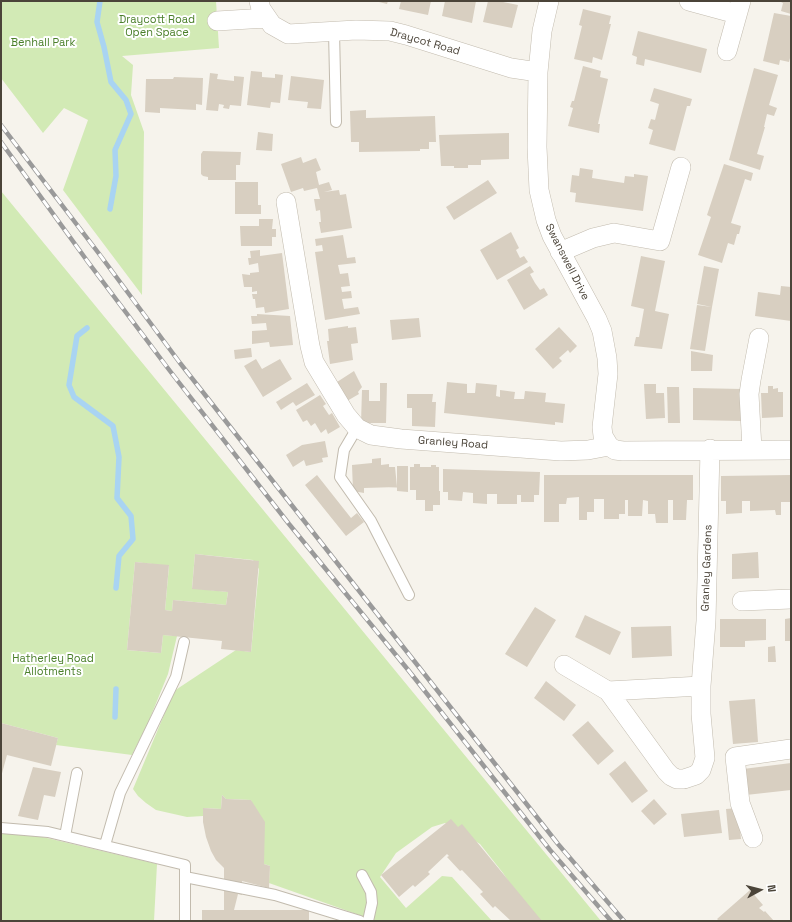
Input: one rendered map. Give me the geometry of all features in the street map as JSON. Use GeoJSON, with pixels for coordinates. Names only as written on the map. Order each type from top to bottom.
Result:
{"type":"FeatureCollection","features":[{"type":"Feature","properties":{"kind":"street","name":"Draycot Road"},"geometry":{"type":"LineString","coordinates":[[259,1],[261,9],[272,25],[288,34],[368,29],[390,31],[511,68],[538,72]]}},
{"type":"Feature","properties":{"kind":"street","name":"Swanswell Drive"},"geometry":{"type":"LineString","coordinates":[[549,1],[542,31],[538,72],[537,140],[539,190],[546,220],[560,252],[597,318],[605,344],[608,374],[602,427],[603,436],[610,446]]}},
{"type":"Feature","properties":{"kind":"street"},"geometry":{"type":"LineString","coordinates":[[689,1],[739,8],[727,51]]}},
{"type":"Feature","properties":{"kind":"street"},"geometry":{"type":"LineString","coordinates":[[217,21],[266,18]]}},
{"type":"Feature","properties":{"kind":"street"},"geometry":{"type":"LineString","coordinates":[[560,252],[593,238],[614,233],[660,241],[682,167]]}},
{"type":"Feature","properties":{"kind":"street","name":"Granley Road"},"geometry":{"type":"LineString","coordinates":[[286,202],[314,362],[346,415],[357,428],[371,435],[401,439],[554,450],[588,450],[610,446],[616,450],[634,452],[752,449],[791,450]]}},
{"type":"Feature","properties":{"kind":"street"},"geometry":{"type":"LineString","coordinates":[[752,449],[749,394],[759,338]]}},
{"type":"Feature","properties":{"kind":"street","name":"Granley Gardens"},"geometry":{"type":"LineString","coordinates":[[564,665],[608,691],[666,771],[677,778],[684,779],[696,775],[701,770],[705,758],[701,714],[701,686],[706,621],[710,450]]}},
{"type":"Feature","properties":{"kind":"street"},"geometry":{"type":"LineString","coordinates":[[742,601],[791,600]]}},
{"type":"Feature","properties":{"kind":"street"},"geometry":{"type":"LineString","coordinates":[[608,691],[701,686]]}},
{"type":"Feature","properties":{"kind":"street"},"geometry":{"type":"LineString","coordinates":[[753,838],[740,803],[735,757],[791,749]]}},
{"type":"Feature","properties":{"kind":"lane"},"geometry":{"type":"LineString","coordinates":[[334,31],[336,122]]}},
{"type":"Feature","properties":{"kind":"lane"},"geometry":{"type":"LineString","coordinates":[[357,428],[344,450],[340,477],[371,521],[409,595]]}},
{"type":"Feature","properties":{"kind":"lane"},"geometry":{"type":"LineString","coordinates":[[105,845],[120,793],[176,677],[184,642]]}},
{"type":"Feature","properties":{"kind":"lane"},"geometry":{"type":"LineString","coordinates":[[65,836],[77,773]]}},
{"type":"Feature","properties":{"kind":"lane"},"geometry":{"type":"LineString","coordinates":[[1,828],[48,832],[185,865],[185,921]]}},
{"type":"Feature","properties":{"kind":"lane"},"geometry":{"type":"LineString","coordinates":[[362,875],[371,892],[372,903],[368,921]]}},
{"type":"Feature","properties":{"kind":"lane"},"geometry":{"type":"LineString","coordinates":[[185,877],[275,895],[360,921]]}},
{"type":"Feature","properties":{"kind":"green space"},"geometry":{"type":"Polygon","coordinates":[[[1,1],[216,1],[219,48],[122,56],[133,65],[131,95],[144,132],[142,295],[63,190],[88,120],[64,108],[43,133],[1,78],[1,1]]]}},
{"type":"Feature","properties":{"kind":"green space","name":"Hatherley Road Allotments"},"geometry":{"type":"Polygon","coordinates":[[[1,191],[601,921],[534,921],[503,873],[480,844],[445,823],[432,827],[396,853],[380,877],[406,908],[442,876],[452,877],[492,921],[376,921],[269,883],[270,866],[264,864],[251,800],[226,799],[222,795],[221,809],[203,808],[203,816],[187,817],[156,810],[138,796],[133,789],[174,691],[236,650],[251,652],[259,569],[253,560],[195,554],[192,588],[228,592],[226,605],[173,600],[172,611],[165,610],[169,566],[135,562],[127,650],[161,653],[163,635],[177,636],[168,674],[148,723],[132,755],[56,745],[58,738],[1,723],[1,191]]]}},
{"type":"Feature","properties":{"kind":"green space"},"geometry":{"type":"Polygon","coordinates":[[[1,833],[30,834],[157,864],[154,921],[1,921],[1,833]]]}},
{"type":"Feature","properties":{"kind":"building"},"geometry":{"type":"Polygon","coordinates":[[[375,1],[388,1],[387,4],[375,1]]]}},
{"type":"Feature","properties":{"kind":"building"},"geometry":{"type":"Polygon","coordinates":[[[401,1],[431,1],[428,15],[399,9],[401,1]]]}},
{"type":"Feature","properties":{"kind":"building"},"geometry":{"type":"Polygon","coordinates":[[[445,1],[476,1],[472,23],[442,16],[445,1]]]}},
{"type":"Feature","properties":{"kind":"building"},"geometry":{"type":"Polygon","coordinates":[[[488,1],[504,1],[503,2],[518,5],[512,28],[483,22],[488,1]]]}},
{"type":"Feature","properties":{"kind":"building"},"geometry":{"type":"Polygon","coordinates":[[[779,1],[791,1],[791,14],[781,11],[783,3],[779,1]]]}},
{"type":"Feature","properties":{"kind":"building"},"geometry":{"type":"Polygon","coordinates":[[[583,9],[611,16],[609,24],[611,24],[602,60],[593,57],[592,63],[574,59],[582,26],[579,25],[583,9]]]}},
{"type":"Feature","properties":{"kind":"building"},"geometry":{"type":"Polygon","coordinates":[[[774,13],[791,16],[791,54],[789,62],[780,60],[779,65],[763,61],[774,13]]]}},
{"type":"Feature","properties":{"kind":"building"},"geometry":{"type":"Polygon","coordinates":[[[638,31],[707,49],[701,73],[645,59],[644,66],[636,64],[637,57],[632,55],[638,31]]]}},
{"type":"Feature","properties":{"kind":"building"},"geometry":{"type":"Polygon","coordinates":[[[583,66],[601,71],[600,77],[608,79],[598,124],[600,124],[599,133],[568,126],[573,108],[570,107],[572,101],[574,101],[583,66]]]}},
{"type":"Feature","properties":{"kind":"building"},"geometry":{"type":"Polygon","coordinates":[[[754,68],[778,75],[769,105],[777,108],[774,116],[767,114],[765,127],[757,154],[764,156],[760,170],[729,160],[754,68]]]}},
{"type":"Feature","properties":{"kind":"building"},"geometry":{"type":"Polygon","coordinates":[[[251,71],[262,72],[262,77],[275,78],[275,74],[283,75],[280,103],[271,102],[270,108],[247,105],[251,71]]]}},
{"type":"Feature","properties":{"kind":"building"},"geometry":{"type":"Polygon","coordinates":[[[210,73],[218,74],[217,79],[234,81],[234,76],[244,77],[241,106],[230,105],[229,109],[223,108],[224,105],[219,104],[218,111],[206,110],[210,73]]]}},
{"type":"Feature","properties":{"kind":"building"},"geometry":{"type":"Polygon","coordinates":[[[291,76],[324,80],[321,109],[307,108],[308,102],[288,100],[291,76]]]}},
{"type":"Feature","properties":{"kind":"building"},"geometry":{"type":"Polygon","coordinates":[[[174,77],[203,78],[202,105],[196,104],[196,110],[160,108],[160,113],[145,112],[146,79],[173,79],[174,77]]]}},
{"type":"Feature","properties":{"kind":"building"},"geometry":{"type":"Polygon","coordinates":[[[654,88],[692,99],[690,106],[687,106],[675,151],[649,144],[653,130],[648,128],[651,119],[655,120],[659,104],[650,101],[654,88]]]}},
{"type":"Feature","properties":{"kind":"building"},"geometry":{"type":"Polygon","coordinates":[[[366,110],[366,118],[435,116],[436,142],[429,142],[429,149],[420,149],[420,151],[359,152],[359,142],[351,142],[350,111],[366,110]]]}},
{"type":"Feature","properties":{"kind":"building"},"geometry":{"type":"Polygon","coordinates":[[[258,132],[273,134],[272,151],[256,150],[258,132]]]}},
{"type":"Feature","properties":{"kind":"building"},"geometry":{"type":"Polygon","coordinates":[[[509,133],[509,159],[481,160],[481,165],[468,165],[468,168],[441,166],[439,135],[509,133]]]}},
{"type":"Feature","properties":{"kind":"building"},"geometry":{"type":"Polygon","coordinates":[[[203,151],[241,152],[240,165],[236,165],[236,180],[208,180],[208,177],[203,176],[201,174],[201,154],[203,151]]]}},
{"type":"Feature","properties":{"kind":"building"},"geometry":{"type":"Polygon","coordinates":[[[301,157],[303,163],[316,158],[321,170],[316,172],[319,185],[329,182],[332,190],[324,192],[339,190],[340,195],[346,194],[352,228],[321,233],[319,222],[321,222],[320,210],[316,211],[314,199],[320,199],[317,188],[304,191],[303,188],[291,192],[281,164],[301,157]]]}},
{"type":"Feature","properties":{"kind":"building"},"geometry":{"type":"Polygon","coordinates":[[[724,164],[753,173],[751,181],[745,179],[731,223],[741,226],[739,234],[737,234],[734,245],[728,243],[722,263],[698,255],[711,217],[707,215],[724,164]]]}},
{"type":"Feature","properties":{"kind":"building"},"geometry":{"type":"Polygon","coordinates":[[[580,168],[593,170],[592,178],[624,183],[625,176],[634,177],[634,174],[648,176],[643,211],[575,202],[576,193],[570,192],[572,175],[579,176],[580,168]]]}},
{"type":"Feature","properties":{"kind":"building"},"geometry":{"type":"Polygon","coordinates":[[[488,180],[497,193],[454,220],[446,207],[488,180]]]}},
{"type":"Feature","properties":{"kind":"building"},"geometry":{"type":"Polygon","coordinates":[[[235,182],[258,182],[258,205],[261,205],[261,214],[235,214],[235,182]]]}},
{"type":"Feature","properties":{"kind":"building"},"geometry":{"type":"Polygon","coordinates":[[[259,219],[273,219],[272,229],[276,229],[276,237],[272,237],[272,246],[241,246],[240,226],[259,226],[259,219]]]}},
{"type":"Feature","properties":{"kind":"building"},"geometry":{"type":"Polygon","coordinates":[[[511,232],[519,248],[516,250],[520,258],[524,256],[528,262],[497,280],[480,250],[511,232]]]}},
{"type":"Feature","properties":{"kind":"building"},"geometry":{"type":"Polygon","coordinates":[[[343,235],[347,258],[355,257],[356,263],[338,265],[340,274],[348,273],[350,286],[341,287],[342,292],[351,291],[352,298],[342,299],[344,309],[358,307],[360,314],[325,320],[315,252],[323,251],[322,245],[316,246],[315,239],[343,235]]]}},
{"type":"Feature","properties":{"kind":"building"},"geometry":{"type":"Polygon","coordinates":[[[260,250],[260,256],[282,253],[289,309],[265,313],[264,307],[256,308],[255,299],[253,299],[252,294],[257,294],[257,291],[252,292],[252,287],[244,287],[242,274],[250,275],[250,273],[259,272],[258,263],[249,265],[248,258],[251,258],[250,251],[260,250]]]}},
{"type":"Feature","properties":{"kind":"building"},"geometry":{"type":"Polygon","coordinates":[[[641,256],[665,261],[655,311],[669,314],[662,349],[634,346],[636,337],[639,337],[644,309],[631,306],[641,256]]]}},
{"type":"Feature","properties":{"kind":"building"},"geometry":{"type":"Polygon","coordinates":[[[530,266],[534,272],[530,274],[535,283],[540,290],[544,288],[548,295],[524,310],[507,280],[530,266]]]}},
{"type":"Feature","properties":{"kind":"building"},"geometry":{"type":"Polygon","coordinates":[[[704,266],[719,269],[712,307],[697,304],[704,266]]]}},
{"type":"Feature","properties":{"kind":"building"},"geometry":{"type":"Polygon","coordinates":[[[781,286],[791,287],[791,321],[755,316],[758,292],[780,295],[781,286]]]}},
{"type":"Feature","properties":{"kind":"building"},"geometry":{"type":"Polygon","coordinates":[[[697,305],[712,307],[705,351],[690,349],[697,305]]]}},
{"type":"Feature","properties":{"kind":"building"},"geometry":{"type":"Polygon","coordinates":[[[257,314],[290,316],[293,345],[270,347],[269,342],[252,344],[252,331],[267,330],[266,323],[252,324],[251,316],[257,316],[257,314]]]}},
{"type":"Feature","properties":{"kind":"building"},"geometry":{"type":"Polygon","coordinates":[[[419,318],[421,337],[392,340],[390,320],[419,318]]]}},
{"type":"Feature","properties":{"kind":"building"},"geometry":{"type":"Polygon","coordinates":[[[348,326],[348,328],[356,327],[358,343],[351,344],[353,360],[330,364],[327,341],[329,341],[328,329],[348,326]]]}},
{"type":"Feature","properties":{"kind":"building"},"geometry":{"type":"Polygon","coordinates":[[[559,327],[577,346],[570,353],[568,350],[559,358],[562,361],[553,369],[535,349],[559,327]]]}},
{"type":"Feature","properties":{"kind":"building"},"geometry":{"type":"Polygon","coordinates":[[[251,348],[252,357],[235,359],[234,350],[251,348]]]}},
{"type":"Feature","properties":{"kind":"building"},"geometry":{"type":"Polygon","coordinates":[[[691,351],[713,355],[712,371],[691,371],[691,351]]]}},
{"type":"Feature","properties":{"kind":"building"},"geometry":{"type":"Polygon","coordinates":[[[256,359],[262,369],[280,359],[292,379],[263,397],[244,366],[256,359]]]}},
{"type":"Feature","properties":{"kind":"building"},"geometry":{"type":"Polygon","coordinates":[[[354,371],[362,387],[358,392],[359,394],[347,401],[337,382],[354,371]]]}},
{"type":"Feature","properties":{"kind":"building"},"geometry":{"type":"Polygon","coordinates":[[[447,382],[467,384],[467,393],[475,393],[476,383],[497,385],[496,396],[500,397],[500,390],[515,392],[514,399],[524,399],[525,391],[546,393],[545,402],[565,404],[563,423],[555,422],[555,425],[444,413],[447,382]]]}},
{"type":"Feature","properties":{"kind":"building"},"geometry":{"type":"Polygon","coordinates":[[[307,383],[315,395],[296,406],[293,402],[281,410],[276,402],[307,383]]]}},
{"type":"Feature","properties":{"kind":"building"},"geometry":{"type":"Polygon","coordinates":[[[380,383],[387,383],[386,423],[361,423],[362,390],[369,390],[369,401],[380,401],[380,383]]]}},
{"type":"Feature","properties":{"kind":"building"},"geometry":{"type":"Polygon","coordinates":[[[644,384],[656,384],[656,393],[664,393],[665,418],[646,419],[644,384]]]}},
{"type":"Feature","properties":{"kind":"building"},"geometry":{"type":"Polygon","coordinates":[[[768,386],[773,386],[773,389],[778,388],[778,392],[783,392],[783,417],[762,418],[761,393],[768,393],[768,386]]]}},
{"type":"Feature","properties":{"kind":"building"},"geometry":{"type":"Polygon","coordinates":[[[667,387],[679,387],[680,423],[668,423],[667,387]]]}},
{"type":"Feature","properties":{"kind":"building"},"geometry":{"type":"Polygon","coordinates":[[[693,388],[742,389],[741,421],[693,420],[693,388]]]}},
{"type":"Feature","properties":{"kind":"building"},"geometry":{"type":"Polygon","coordinates":[[[407,394],[433,394],[432,402],[436,402],[435,427],[412,426],[412,408],[407,408],[407,394]]]}},
{"type":"Feature","properties":{"kind":"building"},"geometry":{"type":"Polygon","coordinates":[[[320,395],[326,404],[323,406],[329,415],[332,413],[340,427],[328,434],[326,429],[321,433],[315,423],[311,426],[307,420],[303,422],[296,410],[320,395]]]}},
{"type":"Feature","properties":{"kind":"building"},"geometry":{"type":"Polygon","coordinates":[[[325,441],[328,457],[322,458],[323,462],[306,466],[304,460],[293,467],[286,455],[302,445],[325,441]]]}},
{"type":"Feature","properties":{"kind":"building"},"geometry":{"type":"Polygon","coordinates":[[[381,458],[381,465],[389,464],[389,467],[395,467],[397,487],[364,488],[364,493],[353,491],[352,465],[372,463],[372,459],[381,458]]]}},
{"type":"Feature","properties":{"kind":"building"},"geometry":{"type":"Polygon","coordinates":[[[414,464],[420,464],[420,467],[431,467],[431,465],[436,465],[436,467],[439,467],[440,505],[433,505],[433,511],[425,511],[425,500],[416,500],[416,490],[410,490],[410,467],[414,467],[414,464]]]}},
{"type":"Feature","properties":{"kind":"building"},"geometry":{"type":"Polygon","coordinates":[[[397,466],[408,466],[408,492],[397,491],[397,466]]]}},
{"type":"Feature","properties":{"kind":"building"},"geometry":{"type":"Polygon","coordinates":[[[443,469],[540,472],[539,495],[534,495],[534,502],[521,502],[521,495],[517,495],[517,504],[497,504],[497,494],[487,494],[487,504],[473,503],[473,493],[463,492],[462,501],[448,500],[448,492],[443,492],[443,469]]]}},
{"type":"Feature","properties":{"kind":"building"},"geometry":{"type":"Polygon","coordinates":[[[317,475],[351,518],[357,513],[364,522],[346,536],[305,485],[317,475]]]}},
{"type":"Feature","properties":{"kind":"building"},"geometry":{"type":"Polygon","coordinates":[[[544,475],[693,475],[693,500],[687,500],[686,520],[673,520],[673,500],[668,500],[668,523],[656,523],[655,514],[648,514],[648,501],[643,500],[642,516],[628,516],[628,500],[625,500],[625,514],[619,514],[619,519],[604,519],[604,499],[594,499],[594,512],[587,512],[587,520],[579,520],[579,497],[567,498],[566,504],[559,504],[559,522],[544,522],[544,475]]]}},
{"type":"Feature","properties":{"kind":"building"},"geometry":{"type":"Polygon","coordinates":[[[791,475],[791,502],[781,502],[781,515],[776,515],[775,510],[750,511],[750,501],[742,501],[742,513],[726,514],[726,501],[721,501],[721,476],[791,475]]]}},
{"type":"Feature","properties":{"kind":"building"},"geometry":{"type":"Polygon","coordinates":[[[758,552],[759,578],[732,579],[732,554],[758,552]]]}},
{"type":"Feature","properties":{"kind":"building"},"geometry":{"type":"Polygon","coordinates":[[[195,554],[259,561],[251,652],[221,649],[222,641],[163,635],[161,653],[127,650],[135,562],[169,565],[165,610],[172,611],[173,600],[226,605],[228,592],[192,589],[195,554]]]}},
{"type":"Feature","properties":{"kind":"building"},"geometry":{"type":"Polygon","coordinates":[[[535,607],[556,620],[527,667],[505,654],[535,607]]]}},
{"type":"Feature","properties":{"kind":"building"},"geometry":{"type":"Polygon","coordinates":[[[585,615],[621,632],[610,655],[575,637],[585,615]]]}},
{"type":"Feature","properties":{"kind":"building"},"geometry":{"type":"Polygon","coordinates":[[[791,618],[791,641],[785,641],[785,619],[791,618]]]}},
{"type":"Feature","properties":{"kind":"building"},"geometry":{"type":"Polygon","coordinates":[[[720,619],[766,619],[766,640],[745,641],[745,647],[720,647],[720,619]]]}},
{"type":"Feature","properties":{"kind":"building"},"geometry":{"type":"Polygon","coordinates":[[[671,626],[672,656],[632,658],[631,627],[671,626]]]}},
{"type":"Feature","properties":{"kind":"building"},"geometry":{"type":"Polygon","coordinates":[[[775,646],[776,662],[768,662],[768,647],[775,646]]]}},
{"type":"Feature","properties":{"kind":"building"},"geometry":{"type":"Polygon","coordinates":[[[546,681],[576,705],[564,721],[534,698],[546,681]]]}},
{"type":"Feature","properties":{"kind":"building"},"geometry":{"type":"Polygon","coordinates":[[[755,699],[758,742],[733,744],[729,701],[755,699]]]}},
{"type":"Feature","properties":{"kind":"building"},"geometry":{"type":"Polygon","coordinates":[[[588,721],[614,751],[598,765],[572,735],[588,721]]]}},
{"type":"Feature","properties":{"kind":"building"},"geometry":{"type":"Polygon","coordinates":[[[1,723],[58,738],[51,766],[7,755],[1,777],[1,723]]]}},
{"type":"Feature","properties":{"kind":"building"},"geometry":{"type":"Polygon","coordinates":[[[625,761],[648,791],[632,803],[609,774],[625,761]]]}},
{"type":"Feature","properties":{"kind":"building"},"geometry":{"type":"Polygon","coordinates":[[[791,763],[791,790],[746,795],[743,769],[791,763]]]}},
{"type":"Feature","properties":{"kind":"building"},"geometry":{"type":"Polygon","coordinates":[[[33,767],[61,772],[55,797],[44,795],[38,820],[18,816],[33,767]]]}},
{"type":"Feature","properties":{"kind":"building"},"geometry":{"type":"Polygon","coordinates":[[[222,795],[226,799],[251,800],[265,822],[264,864],[270,866],[269,888],[242,881],[242,895],[238,894],[234,910],[309,910],[309,921],[202,921],[202,910],[224,910],[224,868],[216,860],[211,851],[203,822],[203,808],[221,809],[222,795]]]}},
{"type":"Feature","properties":{"kind":"building"},"geometry":{"type":"Polygon","coordinates":[[[654,799],[667,814],[654,825],[641,811],[654,799]]]}},
{"type":"Feature","properties":{"kind":"building"},"geometry":{"type":"Polygon","coordinates":[[[738,808],[741,839],[729,840],[726,809],[738,808]]]}},
{"type":"Feature","properties":{"kind":"building"},"geometry":{"type":"Polygon","coordinates":[[[719,810],[722,833],[684,837],[681,814],[719,810]]]}},
{"type":"Feature","properties":{"kind":"building"},"geometry":{"type":"Polygon","coordinates":[[[451,819],[458,827],[462,824],[542,921],[511,921],[495,906],[493,908],[480,894],[483,892],[462,870],[460,871],[447,857],[449,856],[447,854],[428,872],[430,874],[415,887],[413,885],[399,897],[381,875],[451,819]]]}},
{"type":"Feature","properties":{"kind":"building"},"geometry":{"type":"Polygon","coordinates":[[[750,890],[763,905],[759,908],[764,912],[765,911],[774,921],[719,921],[717,919],[750,890]]]}},
{"type":"Feature","properties":{"kind":"waterway"},"geometry":{"type":"LineString","coordinates":[[100,1],[97,22],[111,82],[126,100],[131,114],[115,150],[116,176],[110,209]]}},
{"type":"Feature","properties":{"kind":"waterway"},"geometry":{"type":"LineString","coordinates":[[87,328],[77,336],[69,385],[74,397],[113,426],[119,457],[117,498],[131,516],[133,539],[119,556],[116,588]]}},
{"type":"Feature","properties":{"kind":"waterway"},"geometry":{"type":"LineString","coordinates":[[115,717],[116,689]]}},
{"type":"Feature","properties":{"kind":"railway"},"geometry":{"type":"LineString","coordinates":[[1,125],[180,363],[558,844],[624,921]]}},
{"type":"Feature","properties":{"kind":"railway"},"geometry":{"type":"LineString","coordinates":[[1,142],[88,262],[170,371],[289,524],[409,671],[550,850],[611,921]]}},
{"type":"Feature","properties":{"kind":"park label","name":"Draycott Road Open Space"},"geometry":{"type":"Point","coordinates":[157,26]}},
{"type":"Feature","properties":{"kind":"park label","name":"Benhall Park"},"geometry":{"type":"Point","coordinates":[43,43]}}]}
